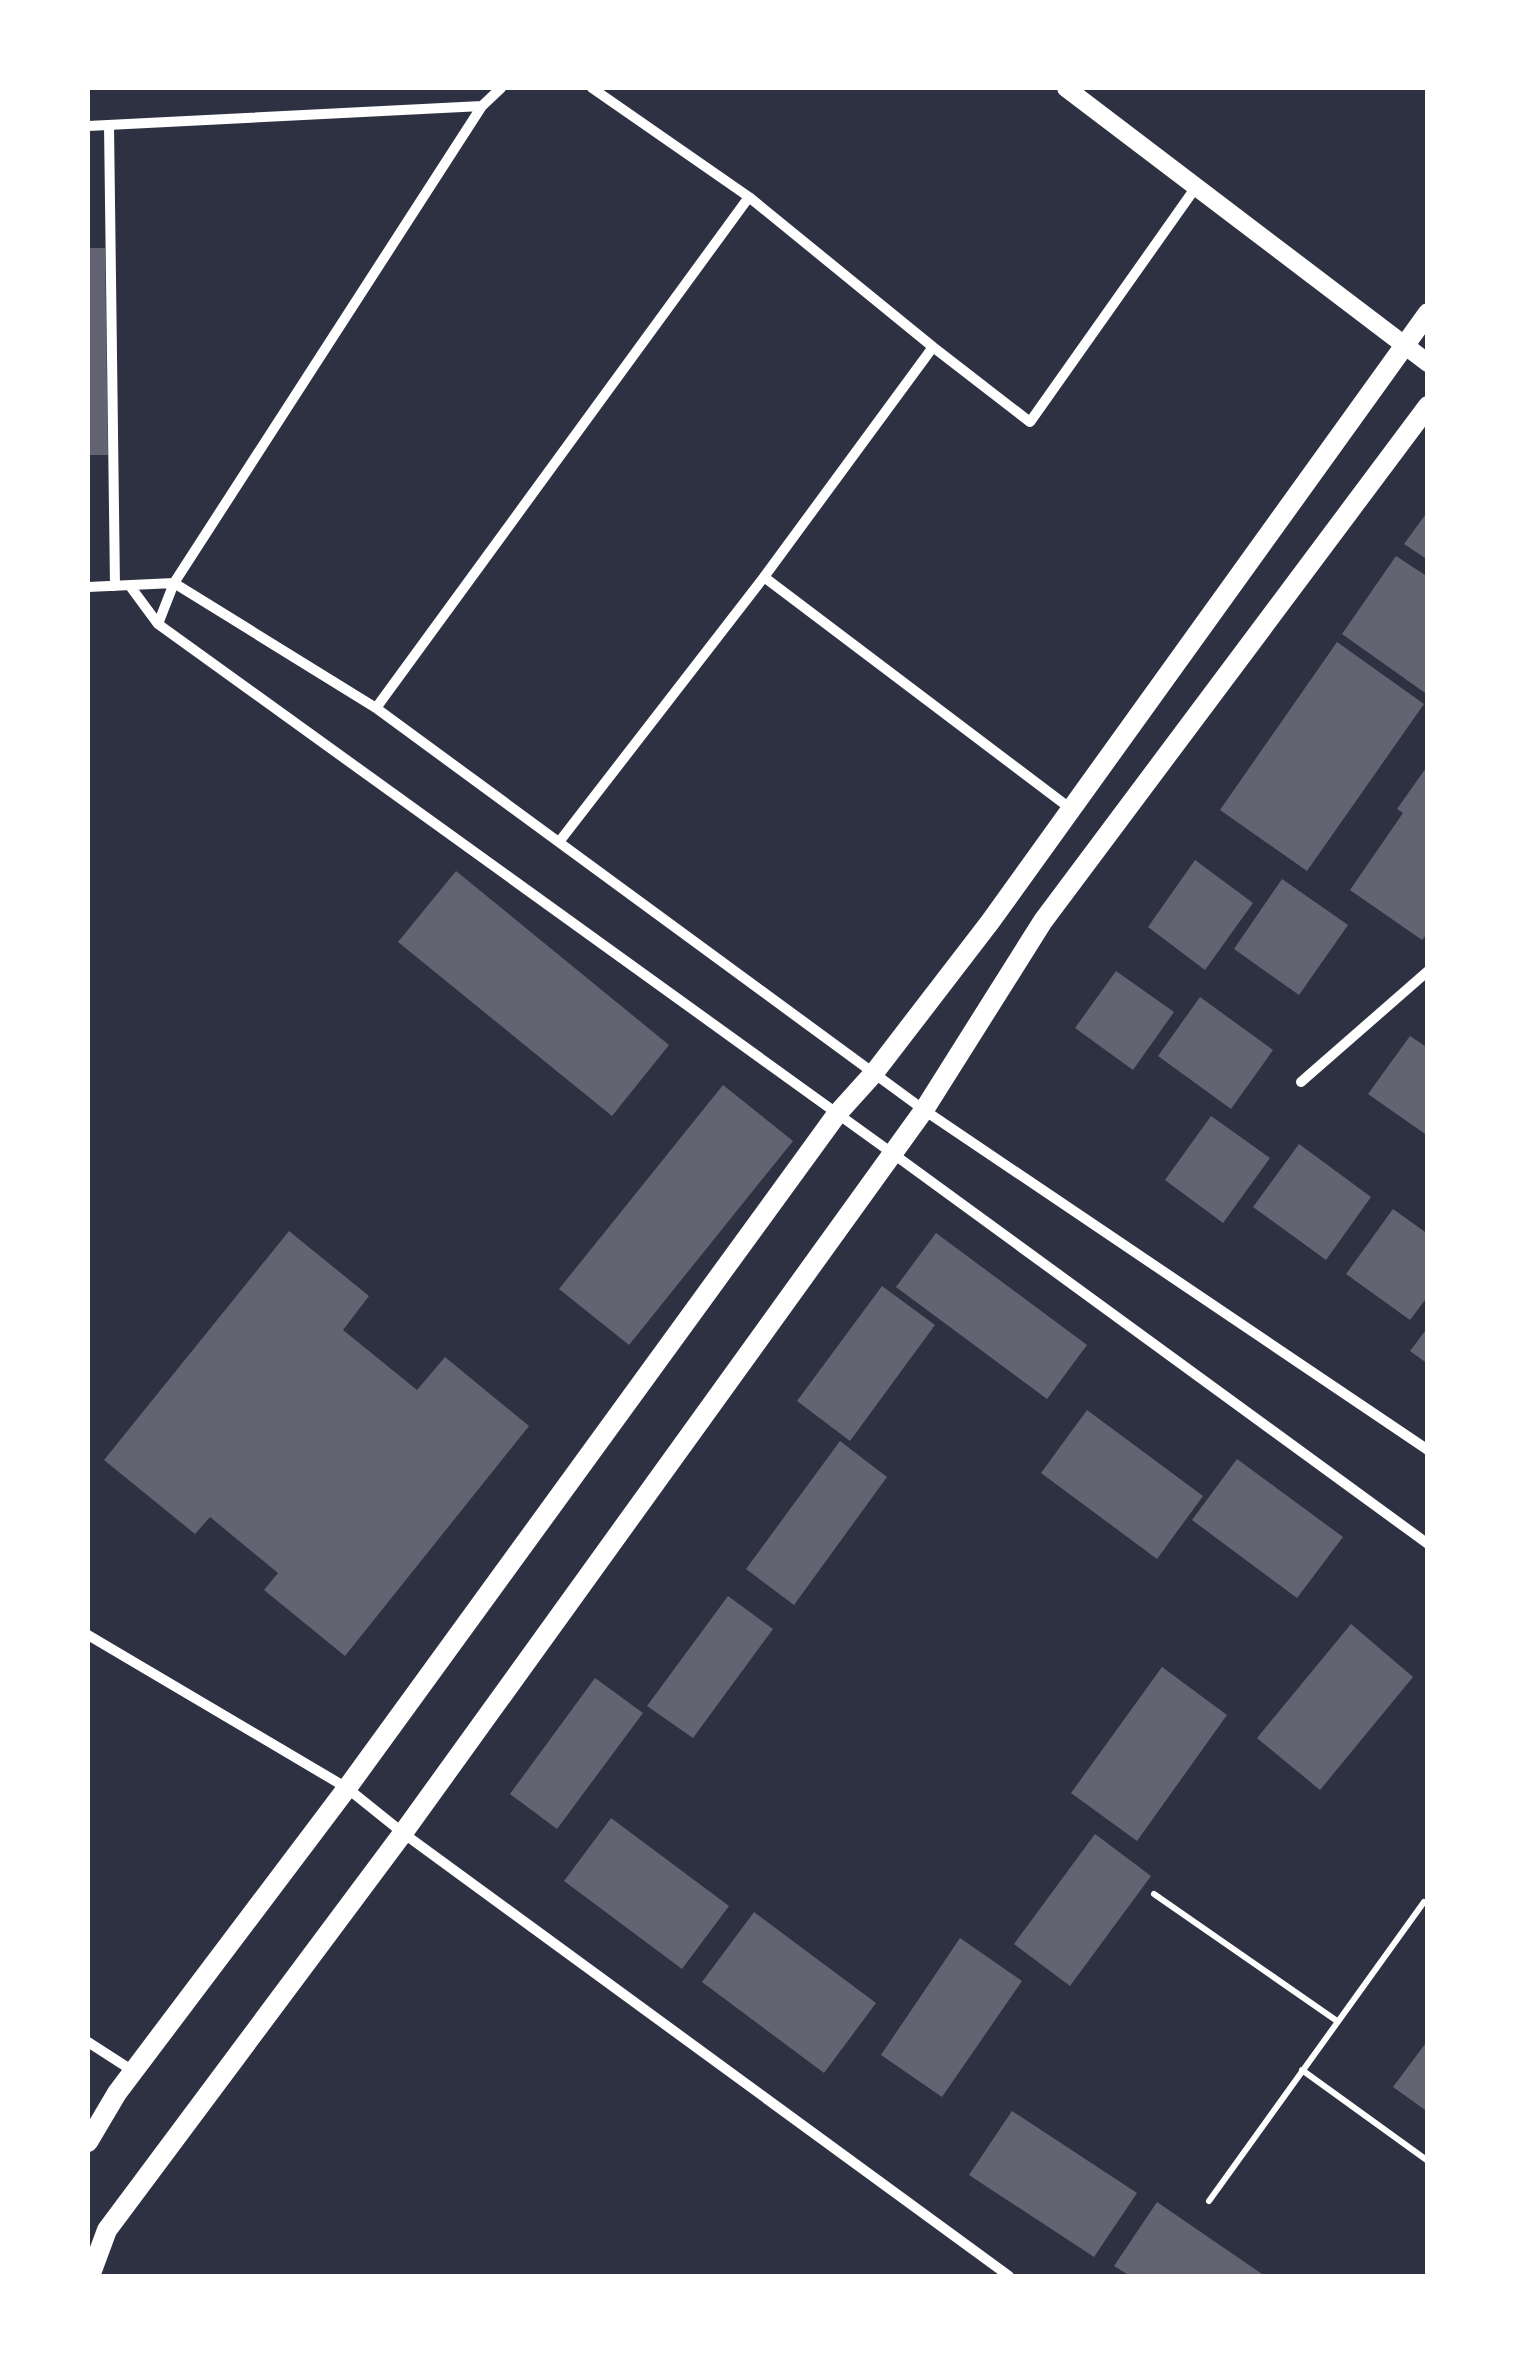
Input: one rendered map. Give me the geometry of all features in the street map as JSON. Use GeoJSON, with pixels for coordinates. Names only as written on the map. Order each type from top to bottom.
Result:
{"type":"FeatureCollection","features":[{"type":"Feature","properties":{"kind":"main road"},"geometry":{"type":"LineString","coordinates":[[88,2142],[133,2071],[347,1788],[837,1114],[990,922],[1428,313]]}},
{"type":"Feature","properties":{"kind":"main road"},"geometry":{"type":"LineString","coordinates":[[90,2276],[108,2230],[403,1833],[924,1110],[1043,921],[1428,406]]}},
{"type":"Feature","properties":{"kind":"street"},"geometry":{"type":"LineString","coordinates":[[158,624],[174,582],[482,106],[501,88]]}},
{"type":"Feature","properties":{"kind":"street"},"geometry":{"type":"LineString","coordinates":[[592,88],[749,196],[1030,422],[1196,188]]}},
{"type":"Feature","properties":{"kind":"street"},"geometry":{"type":"LineString","coordinates":[[1066,88],[1428,363]]}},
{"type":"Feature","properties":{"kind":"street"},"geometry":{"type":"LineString","coordinates":[[88,126],[482,106]]}},
{"type":"Feature","properties":{"kind":"street"},"geometry":{"type":"LineString","coordinates":[[109,125],[116,586]]}},
{"type":"Feature","properties":{"kind":"street"},"geometry":{"type":"LineString","coordinates":[[376,708],[749,196]]}},
{"type":"Feature","properties":{"kind":"street"},"geometry":{"type":"LineString","coordinates":[[559,842],[764,576],[933,347]]}},
{"type":"Feature","properties":{"kind":"street"},"geometry":{"type":"LineString","coordinates":[[764,576],[1072,809]]}},
{"type":"Feature","properties":{"kind":"street"},"geometry":{"type":"LineString","coordinates":[[88,587],[174,582],[376,708],[924,1110],[1428,1450]]}},
{"type":"Feature","properties":{"kind":"street"},"geometry":{"type":"LineString","coordinates":[[130,586],[158,624],[1428,1544]]}},
{"type":"Feature","properties":{"kind":"street"},"geometry":{"type":"LineString","coordinates":[[1301,1082],[1428,971]]}},
{"type":"Feature","properties":{"kind":"street"},"geometry":{"type":"LineString","coordinates":[[88,1635],[347,1788],[1009,2276]]}},
{"type":"Feature","properties":{"kind":"street"},"geometry":{"type":"LineString","coordinates":[[88,2042],[133,2071]]}},
{"type":"Feature","properties":{"kind":"path"},"geometry":{"type":"LineString","coordinates":[[1154,1894],[1337,2021]]}},
{"type":"Feature","properties":{"kind":"path"},"geometry":{"type":"LineString","coordinates":[[1209,2201],[1424,1902]]}},
{"type":"Feature","properties":{"kind":"path"},"geometry":{"type":"LineString","coordinates":[[1302,2070],[1428,2161]]}},
{"type":"Feature","properties":{"kind":"building"},"geometry":{"type":"Polygon","coordinates":[[[88,248],[105,248],[108,455],[88,455],[88,248]]]}},
{"type":"Feature","properties":{"kind":"building"},"geometry":{"type":"Polygon","coordinates":[[[1428,511],[1428,560],[1404,544],[1428,511]]]}},
{"type":"Feature","properties":{"kind":"building"},"geometry":{"type":"Polygon","coordinates":[[[1396,556],[1428,577],[1428,695],[1342,634],[1396,556]]]}},
{"type":"Feature","properties":{"kind":"building"},"geometry":{"type":"Polygon","coordinates":[[[1337,642],[1424,704],[1307,871],[1220,810],[1337,642]]]}},
{"type":"Feature","properties":{"kind":"building"},"geometry":{"type":"Polygon","coordinates":[[[1428,765],[1428,933],[1422,940],[1350,890],[1403,813],[1397,809],[1428,765]]]}},
{"type":"Feature","properties":{"kind":"building"},"geometry":{"type":"Polygon","coordinates":[[[1195,860],[1253,903],[1205,970],[1148,927],[1195,860]]]}},
{"type":"Feature","properties":{"kind":"building"},"geometry":{"type":"Polygon","coordinates":[[[456,871],[669,1045],[612,1116],[398,942],[456,871]]]}},
{"type":"Feature","properties":{"kind":"building"},"geometry":{"type":"Polygon","coordinates":[[[1282,879],[1348,925],[1299,995],[1234,949],[1282,879]]]}},
{"type":"Feature","properties":{"kind":"building"},"geometry":{"type":"Polygon","coordinates":[[[1116,971],[1174,1012],[1133,1070],[1075,1028],[1116,971]]]}},
{"type":"Feature","properties":{"kind":"building"},"geometry":{"type":"Polygon","coordinates":[[[1200,997],[1273,1050],[1231,1109],[1158,1056],[1200,997]]]}},
{"type":"Feature","properties":{"kind":"building"},"geometry":{"type":"Polygon","coordinates":[[[1410,1036],[1428,1048],[1428,1136],[1368,1094],[1410,1036]]]}},
{"type":"Feature","properties":{"kind":"building"},"geometry":{"type":"Polygon","coordinates":[[[723,1085],[793,1141],[629,1345],[559,1289],[723,1085]]]}},
{"type":"Feature","properties":{"kind":"building"},"geometry":{"type":"Polygon","coordinates":[[[1211,1116],[1270,1158],[1223,1223],[1165,1180],[1211,1116]]]}},
{"type":"Feature","properties":{"kind":"building"},"geometry":{"type":"Polygon","coordinates":[[[1299,1144],[1371,1197],[1326,1260],[1253,1207],[1299,1144]]]}},
{"type":"Feature","properties":{"kind":"building"},"geometry":{"type":"Polygon","coordinates":[[[1393,1209],[1428,1234],[1428,1296],[1410,1320],[1346,1274],[1393,1209]]]}},
{"type":"Feature","properties":{"kind":"building"},"geometry":{"type":"Polygon","coordinates":[[[289,1231],[369,1296],[343,1330],[417,1390],[445,1357],[529,1426],[345,1656],[264,1590],[278,1573],[210,1517],[195,1534],[104,1460],[289,1231]]]}},
{"type":"Feature","properties":{"kind":"building"},"geometry":{"type":"Polygon","coordinates":[[[936,1233],[1087,1345],[1047,1399],[896,1287],[936,1233]]]}},
{"type":"Feature","properties":{"kind":"building"},"geometry":{"type":"Polygon","coordinates":[[[882,1286],[935,1325],[850,1441],[797,1401],[882,1286]]]}},
{"type":"Feature","properties":{"kind":"building"},"geometry":{"type":"Polygon","coordinates":[[[1428,1327],[1428,1364],[1410,1351],[1428,1327]]]}},
{"type":"Feature","properties":{"kind":"building"},"geometry":{"type":"Polygon","coordinates":[[[1087,1410],[1203,1496],[1157,1559],[1041,1473],[1087,1410]]]}},
{"type":"Feature","properties":{"kind":"building"},"geometry":{"type":"Polygon","coordinates":[[[840,1441],[887,1477],[794,1605],[746,1569],[840,1441]]]}},
{"type":"Feature","properties":{"kind":"building"},"geometry":{"type":"Polygon","coordinates":[[[1237,1459],[1343,1537],[1297,1598],[1192,1520],[1237,1459]]]}},
{"type":"Feature","properties":{"kind":"building"},"geometry":{"type":"Polygon","coordinates":[[[728,1596],[773,1629],[693,1738],[647,1706],[728,1596]]]}},
{"type":"Feature","properties":{"kind":"building"},"geometry":{"type":"Polygon","coordinates":[[[1351,1624],[1413,1677],[1320,1790],[1257,1738],[1351,1624]]]}},
{"type":"Feature","properties":{"kind":"building"},"geometry":{"type":"Polygon","coordinates":[[[1162,1667],[1227,1715],[1137,1841],[1071,1793],[1162,1667]]]}},
{"type":"Feature","properties":{"kind":"building"},"geometry":{"type":"Polygon","coordinates":[[[595,1678],[643,1713],[557,1829],[510,1794],[595,1678]]]}},
{"type":"Feature","properties":{"kind":"building"},"geometry":{"type":"Polygon","coordinates":[[[611,1818],[729,1906],[682,1969],[564,1881],[611,1818]]]}},
{"type":"Feature","properties":{"kind":"building"},"geometry":{"type":"Polygon","coordinates":[[[1095,1834],[1151,1876],[1070,1986],[1014,1944],[1095,1834]]]}},
{"type":"Feature","properties":{"kind":"building"},"geometry":{"type":"Polygon","coordinates":[[[754,1912],[876,2003],[824,2073],[702,1982],[754,1912]]]}},
{"type":"Feature","properties":{"kind":"building"},"geometry":{"type":"Polygon","coordinates":[[[960,1938],[1022,1981],[942,2097],[881,2055],[960,1938]]]}},
{"type":"Feature","properties":{"kind":"building"},"geometry":{"type":"Polygon","coordinates":[[[1428,2040],[1428,2112],[1393,2087],[1428,2040]]]}},
{"type":"Feature","properties":{"kind":"building"},"geometry":{"type":"Polygon","coordinates":[[[1012,2111],[1137,2193],[1094,2257],[969,2175],[1012,2111]]]}},
{"type":"Feature","properties":{"kind":"building"},"geometry":{"type":"Polygon","coordinates":[[[1157,2202],[1265,2276],[1130,2276],[1114,2266],[1157,2202]]]}}]}
